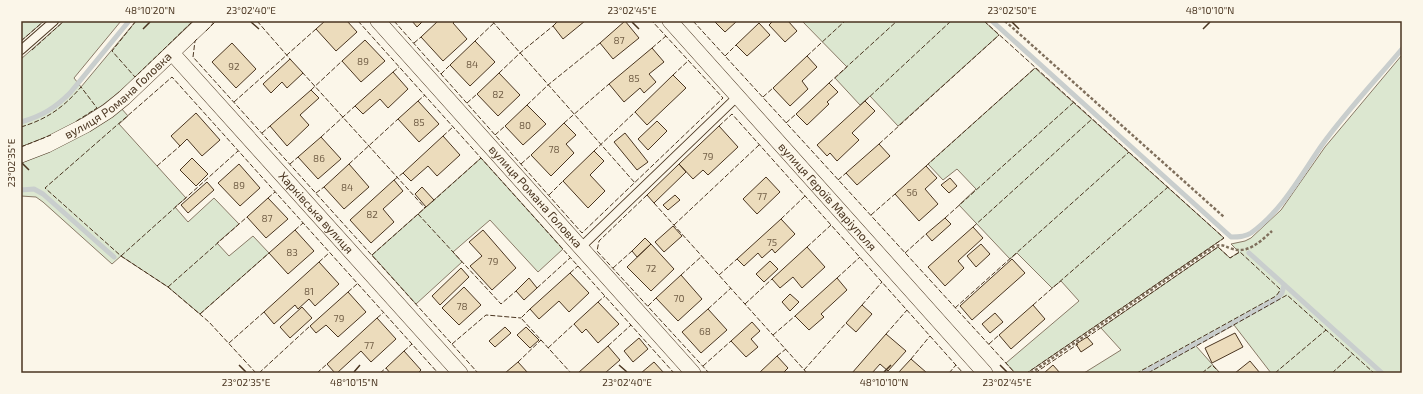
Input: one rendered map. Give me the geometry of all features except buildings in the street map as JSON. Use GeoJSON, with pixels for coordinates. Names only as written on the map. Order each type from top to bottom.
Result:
{"type":"FeatureCollection","features":[{"type":"Feature","properties":{"kind":"street","name":"вулиця Романа Головка"},"geometry":{"type":"LineString","coordinates":[[21,155],[47,145],[86,125],[108,111],[124,98],[205,21]]}},
{"type":"Feature","properties":{"kind":"street","name":"вулиця Романа Головка"},"geometry":{"type":"LineString","coordinates":[[378,21],[693,373]]}},
{"type":"Feature","properties":{"kind":"street","name":"вулиця Героїв Маріуполя"},"geometry":{"type":"LineString","coordinates":[[670,21],[985,373]]}},
{"type":"Feature","properties":{"kind":"street","name":"Харківська вулиця"},"geometry":{"type":"LineString","coordinates":[[172,53],[460,373]]}},
{"type":"Feature","properties":{"kind":"lane"},"geometry":{"type":"LineString","coordinates":[[21,50],[54,21]]}},
{"type":"Feature","properties":{"kind":"lane"},"geometry":{"type":"LineString","coordinates":[[580,248],[738,96]]}},
{"type":"Feature","properties":{"kind":"path"},"geometry":{"type":"LineString","coordinates":[[1005,21],[1224,217]]}},
{"type":"Feature","properties":{"kind":"path"},"geometry":{"type":"LineString","coordinates":[[1031,373],[1215,246],[1223,245],[1242,251],[1257,244],[1272,231]]}},
{"type":"Feature","properties":{"kind":"green space"},"geometry":{"type":"Polygon","coordinates":[[[21,21],[44,21],[21,41],[21,21]]]}},
{"type":"Feature","properties":{"kind":"green space"},"geometry":{"type":"Polygon","coordinates":[[[64,21],[121,21],[74,78],[81,87],[136,21],[193,21],[134,79],[103,105],[69,126],[45,138],[21,147],[21,59],[64,21]]]}},
{"type":"Feature","properties":{"kind":"green space"},"geometry":{"type":"Polygon","coordinates":[[[802,21],[984,21],[999,35],[898,126],[870,96],[860,105],[835,78],[847,67],[802,21]]]}},
{"type":"Feature","properties":{"kind":"green space"},"geometry":{"type":"Polygon","coordinates":[[[1402,55],[1402,373],[1271,373],[1234,325],[1196,346],[1220,373],[1084,373],[1121,350],[1101,328],[1218,247],[1230,258],[1239,252],[1231,244],[1251,238],[1281,210],[1325,147],[1402,55]]]}},
{"type":"Feature","properties":{"kind":"green space"},"geometry":{"type":"Polygon","coordinates":[[[1035,68],[1224,238],[1027,373],[1015,373],[1006,363],[1079,301],[1061,281],[1052,288],[1017,253],[1010,259],[959,205],[976,189],[957,169],[943,180],[928,164],[1035,68]]]}},
{"type":"Feature","properties":{"kind":"green space"},"geometry":{"type":"Polygon","coordinates":[[[121,108],[128,116],[119,124],[186,198],[175,207],[188,222],[214,198],[239,224],[217,243],[229,256],[253,236],[269,253],[200,314],[168,287],[121,256],[112,264],[36,197],[21,196],[21,163],[37,156],[121,108]]]}},
{"type":"Feature","properties":{"kind":"green space"},"geometry":{"type":"Polygon","coordinates":[[[481,158],[563,249],[538,272],[490,220],[453,252],[462,262],[416,304],[372,255],[481,158]]]}},
{"type":"Feature","properties":{"kind":"waterway"},"geometry":{"type":"LineString","coordinates":[[21,122],[42,114],[70,93],[129,21]]}},
{"type":"Feature","properties":{"kind":"waterway"},"geometry":{"type":"LineString","coordinates":[[992,21],[1231,237],[1251,233],[1272,214],[1282,203],[1331,133],[1402,49]]}},
{"type":"Feature","properties":{"kind":"waterway"},"geometry":{"type":"LineString","coordinates":[[21,190],[34,189],[43,194],[114,257]]}},
{"type":"Feature","properties":{"kind":"waterway"},"geometry":{"type":"LineString","coordinates":[[1249,253],[1382,373]]}},
{"type":"Feature","properties":{"kind":"waterway"},"geometry":{"type":"LineString","coordinates":[[1143,373],[1278,298],[1282,293],[1284,285]]}},
{"type":"Feature","properties":{"kind":"fence"},"geometry":{"type":"LineString","coordinates":[[21,41],[44,21]]}},
{"type":"Feature","properties":{"kind":"fence"},"geometry":{"type":"LineString","coordinates":[[32,50],[64,21]]}},
{"type":"Feature","properties":{"kind":"fence"},"geometry":{"type":"LineString","coordinates":[[136,21],[112,51],[135,77],[193,21]]}},
{"type":"Feature","properties":{"kind":"fence"},"geometry":{"type":"LineString","coordinates":[[206,31],[216,21]]}},
{"type":"Feature","properties":{"kind":"fence"},"geometry":{"type":"LineString","coordinates":[[257,21],[291,60]]}},
{"type":"Feature","properties":{"kind":"fence"},"geometry":{"type":"LineString","coordinates":[[358,21],[674,373]]}},
{"type":"Feature","properties":{"kind":"fence"},"geometry":{"type":"LineString","coordinates":[[394,21],[582,233],[723,98],[652,21]]}},
{"type":"Feature","properties":{"kind":"fence"},"geometry":{"type":"LineString","coordinates":[[492,21],[635,183]]}},
{"type":"Feature","properties":{"kind":"fence"},"geometry":{"type":"LineString","coordinates":[[475,41],[496,21]]}},
{"type":"Feature","properties":{"kind":"fence"},"geometry":{"type":"LineString","coordinates":[[693,21],[1015,373]]}},
{"type":"Feature","properties":{"kind":"fence"},"geometry":{"type":"LineString","coordinates":[[807,56],[845,21]]}},
{"type":"Feature","properties":{"kind":"fence"},"geometry":{"type":"LineString","coordinates":[[829,83],[897,21]]}},
{"type":"Feature","properties":{"kind":"fence"},"geometry":{"type":"LineString","coordinates":[[865,101],[951,21]]}},
{"type":"Feature","properties":{"kind":"fence"},"geometry":{"type":"LineString","coordinates":[[984,21],[1224,238],[1027,373]]}},
{"type":"Feature","properties":{"kind":"fence"},"geometry":{"type":"LineString","coordinates":[[499,73],[520,53],[553,26]]}},
{"type":"Feature","properties":{"kind":"fence"},"geometry":{"type":"LineString","coordinates":[[234,102],[316,29]]}},
{"type":"Feature","properties":{"kind":"fence"},"geometry":{"type":"LineString","coordinates":[[879,144],[999,35]]}},
{"type":"Feature","properties":{"kind":"fence"},"geometry":{"type":"LineString","coordinates":[[652,48],[666,36]]}},
{"type":"Feature","properties":{"kind":"fence"},"geometry":{"type":"LineString","coordinates":[[414,43],[421,37]]}},
{"type":"Feature","properties":{"kind":"fence"},"geometry":{"type":"LineString","coordinates":[[197,39],[195,41],[193,57],[478,373]]}},
{"type":"Feature","properties":{"kind":"fence"},"geometry":{"type":"LineString","coordinates":[[527,105],[548,85],[600,43]]}},
{"type":"Feature","properties":{"kind":"fence"},"geometry":{"type":"LineString","coordinates":[[725,56],[736,45]]}},
{"type":"Feature","properties":{"kind":"fence"},"geometry":{"type":"LineString","coordinates":[[673,75],[689,60]]}},
{"type":"Feature","properties":{"kind":"fence"},"geometry":{"type":"LineString","coordinates":[[311,90],[342,61]]}},
{"type":"Feature","properties":{"kind":"fence"},"geometry":{"type":"LineString","coordinates":[[441,74],[450,65]]}},
{"type":"Feature","properties":{"kind":"fence"},"geometry":{"type":"LineString","coordinates":[[393,72],[399,67]]}},
{"type":"Feature","properties":{"kind":"fence"},"geometry":{"type":"LineString","coordinates":[[926,166],[1035,68]]}},
{"type":"Feature","properties":{"kind":"fence"},"geometry":{"type":"LineString","coordinates":[[302,72],[425,208]]}},
{"type":"Feature","properties":{"kind":"fence"},"geometry":{"type":"LineString","coordinates":[[256,373],[209,322],[168,287],[121,256],[45,188],[172,77],[438,373]]}},
{"type":"Feature","properties":{"kind":"fence"},"geometry":{"type":"LineString","coordinates":[[564,123],[609,84]]}},
{"type":"Feature","properties":{"kind":"fence"},"geometry":{"type":"LineString","coordinates":[[21,127],[54,112],[68,101],[81,87],[97,108],[75,122]]}},
{"type":"Feature","properties":{"kind":"fence"},"geometry":{"type":"LineString","coordinates":[[763,97],[773,88]]}},
{"type":"Feature","properties":{"kind":"fence"},"geometry":{"type":"LineString","coordinates":[[467,103],[477,94]]}},
{"type":"Feature","properties":{"kind":"fence"},"geometry":{"type":"LineString","coordinates":[[418,101],[425,95]]}},
{"type":"Feature","properties":{"kind":"fence"},"geometry":{"type":"LineString","coordinates":[[945,218],[1074,102]]}},
{"type":"Feature","properties":{"kind":"fence"},"geometry":{"type":"LineString","coordinates":[[321,137],[355,106]]}},
{"type":"Feature","properties":{"kind":"fence"},"geometry":{"type":"LineString","coordinates":[[594,151],[635,112]]}},
{"type":"Feature","properties":{"kind":"fence"},"geometry":{"type":"LineString","coordinates":[[719,126],[732,114],[963,373]]}},
{"type":"Feature","properties":{"kind":"fence"},"geometry":{"type":"LineString","coordinates":[[786,123],[796,114]]}},
{"type":"Feature","properties":{"kind":"fence"},"geometry":{"type":"LineString","coordinates":[[349,164],[398,119]]}},
{"type":"Feature","properties":{"kind":"fence"},"geometry":{"type":"LineString","coordinates":[[973,227],[1092,119]]}},
{"type":"Feature","properties":{"kind":"fence"},"geometry":{"type":"LineString","coordinates":[[262,133],[270,126]]}},
{"type":"Feature","properties":{"kind":"fence"},"geometry":{"type":"LineString","coordinates":[[495,135],[505,126]]}},
{"type":"Feature","properties":{"kind":"fence"},"geometry":{"type":"LineString","coordinates":[[443,136],[453,127]]}},
{"type":"Feature","properties":{"kind":"fence"},"geometry":{"type":"LineString","coordinates":[[21,147],[51,135]]}},
{"type":"Feature","properties":{"kind":"fence"},"geometry":{"type":"LineString","coordinates":[[674,225],[759,145]]}},
{"type":"Feature","properties":{"kind":"fence"},"geometry":{"type":"LineString","coordinates":[[157,166],[180,146]]}},
{"type":"Feature","properties":{"kind":"fence"},"geometry":{"type":"LineString","coordinates":[[121,256],[238,151]]}},
{"type":"Feature","properties":{"kind":"fence"},"geometry":{"type":"LineString","coordinates":[[955,308],[1129,152]]}},
{"type":"Feature","properties":{"kind":"fence"},"geometry":{"type":"LineString","coordinates":[[521,164],[531,155]]}},
{"type":"Feature","properties":{"kind":"fence"},"geometry":{"type":"LineString","coordinates":[[290,164],[298,157]]}},
{"type":"Feature","properties":{"kind":"fence"},"geometry":{"type":"LineString","coordinates":[[432,202],[481,158]]}},
{"type":"Feature","properties":{"kind":"fence"},"geometry":{"type":"LineString","coordinates":[[394,180],[403,173]]}},
{"type":"Feature","properties":{"kind":"fence"},"geometry":{"type":"LineString","coordinates":[[838,180],[846,173]]}},
{"type":"Feature","properties":{"kind":"fence"},"geometry":{"type":"LineString","coordinates":[[549,195],[563,181]]}},
{"type":"Feature","properties":{"kind":"fence"},"geometry":{"type":"LineString","coordinates":[[316,193],[324,187]]}},
{"type":"Feature","properties":{"kind":"fence"},"geometry":{"type":"LineString","coordinates":[[1033,305],[1168,187]]}},
{"type":"Feature","properties":{"kind":"fence"},"geometry":{"type":"LineString","coordinates":[[268,198],[275,192]]}},
{"type":"Feature","properties":{"kind":"fence"},"geometry":{"type":"LineString","coordinates":[[871,215],[895,194]]}},
{"type":"Feature","properties":{"kind":"fence"},"geometry":{"type":"LineString","coordinates":[[647,195],[599,241],[597,251],[709,373]]}},
{"type":"Feature","properties":{"kind":"fence"},"geometry":{"type":"LineString","coordinates":[[781,219],[805,196]]}},
{"type":"Feature","properties":{"kind":"fence"},"geometry":{"type":"LineString","coordinates":[[654,203],[807,373]]}},
{"type":"Feature","properties":{"kind":"fence"},"geometry":{"type":"LineString","coordinates":[[372,255],[426,207]]}},
{"type":"Feature","properties":{"kind":"fence"},"geometry":{"type":"LineString","coordinates":[[418,214],[501,304],[516,291]]}},
{"type":"Feature","properties":{"kind":"fence"},"geometry":{"type":"LineString","coordinates":[[168,287],[247,217]]}},
{"type":"Feature","properties":{"kind":"fence"},"geometry":{"type":"LineString","coordinates":[[295,230],[303,223]]}},
{"type":"Feature","properties":{"kind":"fence"},"geometry":{"type":"LineString","coordinates":[[807,247],[831,225]]}},
{"type":"Feature","properties":{"kind":"fence"},"geometry":{"type":"LineString","coordinates":[[905,253],[926,234]]}},
{"type":"Feature","properties":{"kind":"fence"},"geometry":{"type":"LineString","coordinates":[[1086,338],[1218,247],[1230,258],[1240,252],[1280,289],[1276,296],[1137,373]]}},
{"type":"Feature","properties":{"kind":"fence"},"geometry":{"type":"LineString","coordinates":[[613,268],[632,251]]}},
{"type":"Feature","properties":{"kind":"fence"},"geometry":{"type":"LineString","coordinates":[[200,314],[269,253]]}},
{"type":"Feature","properties":{"kind":"fence"},"geometry":{"type":"LineString","coordinates":[[319,262],[329,253]]}},
{"type":"Feature","properties":{"kind":"fence"},"geometry":{"type":"LineString","coordinates":[[681,275],[702,256]]}},
{"type":"Feature","properties":{"kind":"fence"},"geometry":{"type":"LineString","coordinates":[[837,278],[860,257]]}},
{"type":"Feature","properties":{"kind":"fence"},"geometry":{"type":"LineString","coordinates":[[537,288],[570,258]]}},
{"type":"Feature","properties":{"kind":"fence"},"geometry":{"type":"LineString","coordinates":[[719,275],[737,259]]}},
{"type":"Feature","properties":{"kind":"fence"},"geometry":{"type":"LineString","coordinates":[[570,273],[578,266]]}},
{"type":"Feature","properties":{"kind":"fence"},"geometry":{"type":"LineString","coordinates":[[745,304],[772,279]]}},
{"type":"Feature","properties":{"kind":"fence"},"geometry":{"type":"LineString","coordinates":[[862,305],[882,282]]}},
{"type":"Feature","properties":{"kind":"fence"},"geometry":{"type":"LineString","coordinates":[[348,292],[357,284]]}},
{"type":"Feature","properties":{"kind":"fence"},"geometry":{"type":"LineString","coordinates":[[708,309],[731,288]]}},
{"type":"Feature","properties":{"kind":"fence"},"geometry":{"type":"LineString","coordinates":[[1148,373],[1287,295],[1374,373]]}},
{"type":"Feature","properties":{"kind":"fence"},"geometry":{"type":"LineString","coordinates":[[598,302],[605,296]]}},
{"type":"Feature","properties":{"kind":"fence"},"geometry":{"type":"LineString","coordinates":[[648,306],[656,298]]}},
{"type":"Feature","properties":{"kind":"fence"},"geometry":{"type":"LineString","coordinates":[[530,309],[521,318],[571,373]]}},
{"type":"Feature","properties":{"kind":"fence"},"geometry":{"type":"LineString","coordinates":[[886,334],[907,310]]}},
{"type":"Feature","properties":{"kind":"fence"},"geometry":{"type":"LineString","coordinates":[[229,343],[264,312]]}},
{"type":"Feature","properties":{"kind":"fence"},"geometry":{"type":"LineString","coordinates":[[377,318],[383,313]]}},
{"type":"Feature","properties":{"kind":"fence"},"geometry":{"type":"LineString","coordinates":[[452,344],[486,315],[521,318]]}},
{"type":"Feature","properties":{"kind":"fence"},"geometry":{"type":"LineString","coordinates":[[773,335],[795,316]]}},
{"type":"Feature","properties":{"kind":"fence"},"geometry":{"type":"LineString","coordinates":[[804,370],[846,323]]}},
{"type":"Feature","properties":{"kind":"fence"},"geometry":{"type":"LineString","coordinates":[[548,348],[574,324]]}},
{"type":"Feature","properties":{"kind":"fence"},"geometry":{"type":"LineString","coordinates":[[608,346],[631,325]]}},
{"type":"Feature","properties":{"kind":"fence"},"geometry":{"type":"LineString","coordinates":[[259,373],[310,326]]}},
{"type":"Feature","properties":{"kind":"fence"},"geometry":{"type":"LineString","coordinates":[[1275,373],[1326,330]]}},
{"type":"Feature","properties":{"kind":"fence"},"geometry":{"type":"LineString","coordinates":[[989,344],[999,335]]}},
{"type":"Feature","properties":{"kind":"fence"},"geometry":{"type":"LineString","coordinates":[[911,359],[930,336]]}},
{"type":"Feature","properties":{"kind":"fence"},"geometry":{"type":"LineString","coordinates":[[518,362],[541,340]]}},
{"type":"Feature","properties":{"kind":"fence"},"geometry":{"type":"LineString","coordinates":[[703,366],[731,341]]}},
{"type":"Feature","properties":{"kind":"fence"},"geometry":{"type":"LineString","coordinates":[[404,351],[412,344]]}},
{"type":"Feature","properties":{"kind":"fence"},"geometry":{"type":"LineString","coordinates":[[1035,373],[1078,344]]}},
{"type":"Feature","properties":{"kind":"fence"},"geometry":{"type":"LineString","coordinates":[[777,356],[786,349]]}},
{"type":"Feature","properties":{"kind":"fence"},"geometry":{"type":"LineString","coordinates":[[1332,373],[1353,354]]}},
{"type":"Feature","properties":{"kind":"fence"},"geometry":{"type":"LineString","coordinates":[[317,373],[327,364]]}},
{"type":"Feature","properties":{"kind":"fence"},"geometry":{"type":"LineString","coordinates":[[949,373],[956,365]]}},
{"type":"Feature","properties":{"kind":"fence"},"geometry":{"type":"LineString","coordinates":[[1202,373],[1212,365],[1220,373]]}},
{"type":"Feature","properties":{"kind":"fence"},"geometry":{"type":"LineString","coordinates":[[380,373],[386,368]]}}]}
